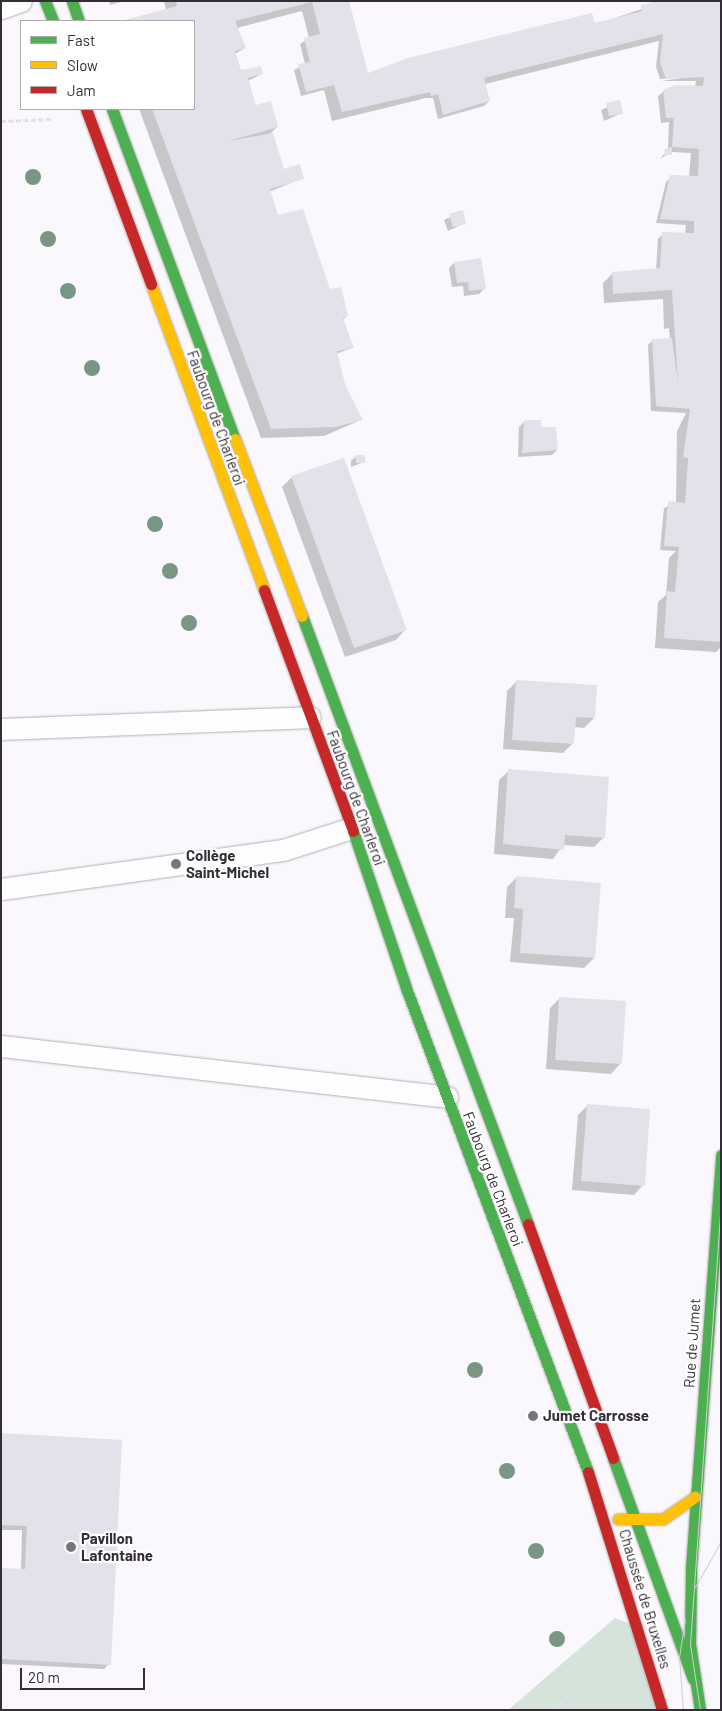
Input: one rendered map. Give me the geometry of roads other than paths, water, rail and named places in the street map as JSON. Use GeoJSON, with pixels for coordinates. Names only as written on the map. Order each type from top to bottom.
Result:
{"type":"FeatureCollection","features":[{"type":"Feature","properties":{"kind":"main road"},"geometry":{"type":"LineString","coordinates":[[45,1],[52,20]]}},
{"type":"Feature","properties":{"kind":"main road"},"geometry":{"type":"LineString","coordinates":[[72,1],[79,20]]}},
{"type":"Feature","properties":{"kind":"main road"},"geometry":{"type":"LineString","coordinates":[[112,110],[501,1149],[693,1679]]}},
{"type":"Feature","properties":{"kind":"main road","name":"Faubourg de Charleroi"},"geometry":{"type":"LineString","coordinates":[[88,114],[352,828],[470,1161],[598,1498]]}},
{"type":"Feature","properties":{"kind":"main road"},"geometry":{"type":"LineString","coordinates":[[470,1161],[501,1149]]}},
{"type":"Feature","properties":{"kind":"main road","name":"Rue de Jumet"},"geometry":{"type":"LineString","coordinates":[[693,1534],[721,1155]]}},
{"type":"Feature","properties":{"kind":"main road"},"geometry":{"type":"LineString","coordinates":[[598,1498],[620,1522],[663,1519],[696,1497]]}},
{"type":"Feature","properties":{"kind":"main road","name":"Chaussée de Bruxelles"},"geometry":{"type":"LineString","coordinates":[[598,1498],[640,1628],[662,1710]]}},
{"type":"Feature","properties":{"kind":"main road","name":"Chaussée de Bruxelles"},"geometry":{"type":"LineString","coordinates":[[693,1534],[693,1679],[700,1710]]}},
{"type":"Feature","properties":{"kind":"lane"},"geometry":{"type":"LineString","coordinates":[[1,8],[21,1]]}},
{"type":"Feature","properties":{"kind":"lane"},"geometry":{"type":"LineString","coordinates":[[1,729],[310,717]]}},
{"type":"Feature","properties":{"kind":"lane"},"geometry":{"type":"LineString","coordinates":[[1,889],[283,850],[352,828]]}},
{"type":"Feature","properties":{"kind":"lane"},"geometry":{"type":"LineString","coordinates":[[1,1046],[447,1097]]}},
{"type":"Feature","properties":{"kind":"tram line"},"geometry":{"type":"LineString","coordinates":[[700,1710],[690,1644],[721,1205]]}},
{"type":"Feature","properties":{"kind":"tram line"},"geometry":{"type":"LineString","coordinates":[[695,1587],[721,1541]]}},
{"type":"Feature","properties":{"kind":"tram line"},"geometry":{"type":"LineString","coordinates":[[683,1710],[679,1657],[685,1618]]}},
{"type":"Feature","properties":{"kind":"place","name":"Collège Saint-Michel"},"geometry":{"type":"Point","coordinates":[176,864]}},
{"type":"Feature","properties":{"kind":"place","name":"Jumet Carrosse"},"geometry":{"type":"Point","coordinates":[533,1416]}},
{"type":"Feature","properties":{"kind":"place","name":"Pavillon Lafontaine"},"geometry":{"type":"Point","coordinates":[71,1547]}}]}
